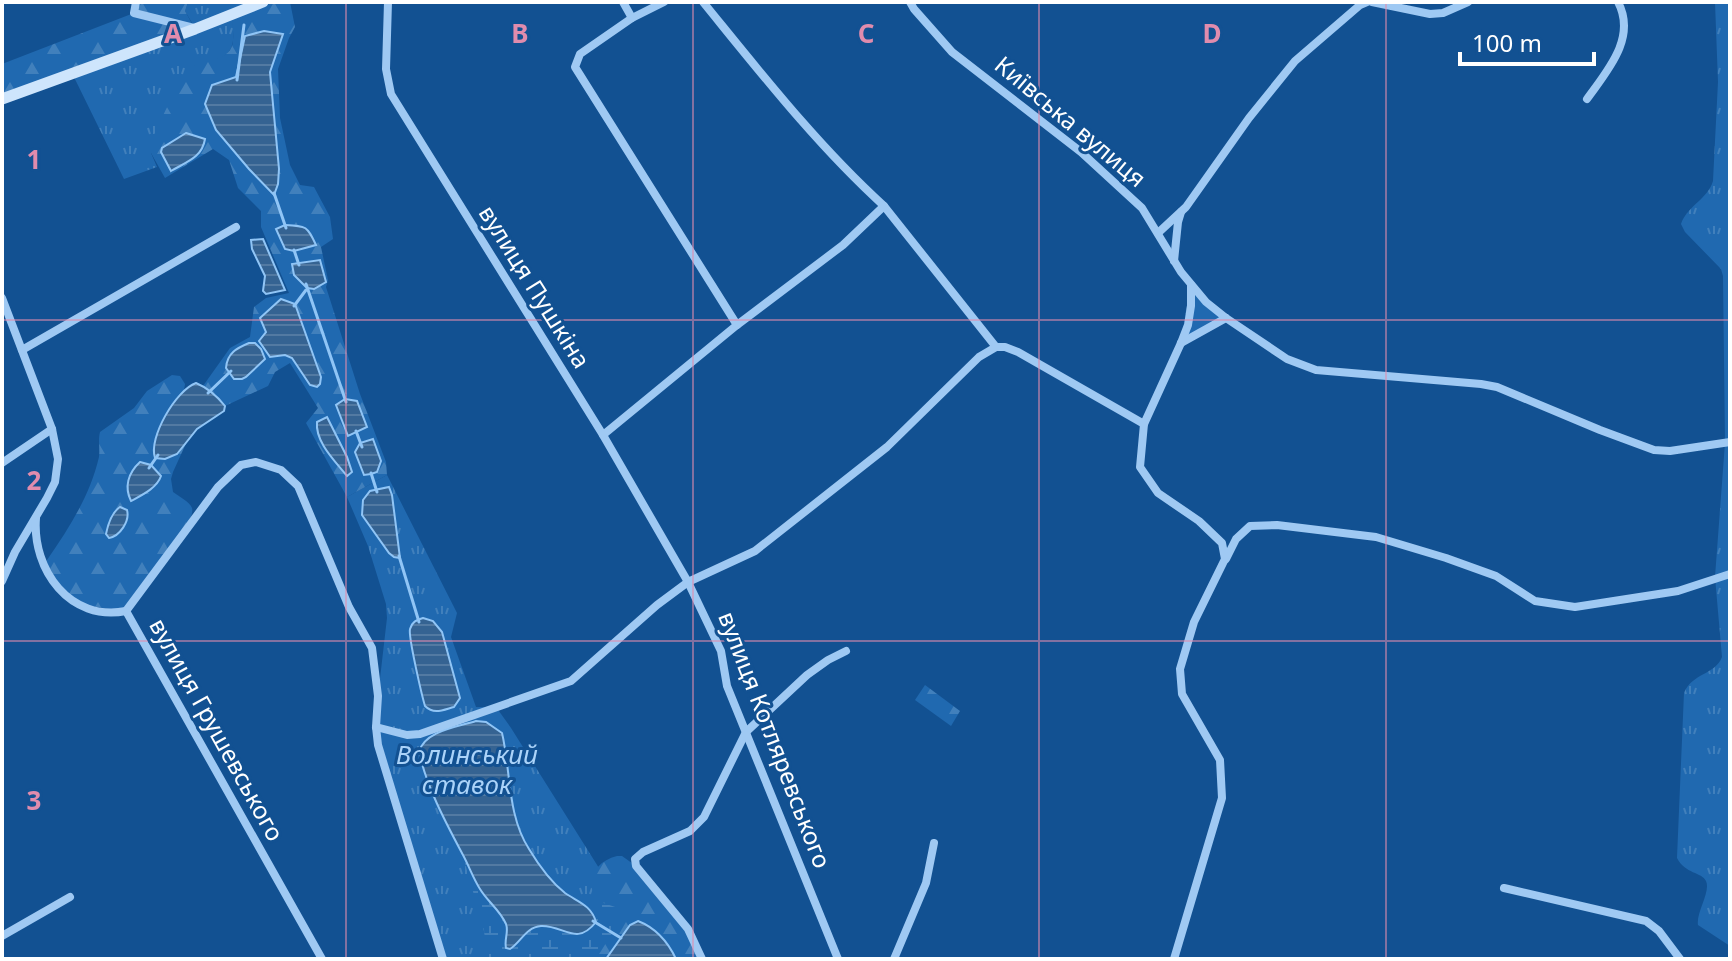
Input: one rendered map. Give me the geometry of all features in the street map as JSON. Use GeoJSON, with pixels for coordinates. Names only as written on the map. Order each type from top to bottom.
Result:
{"type":"FeatureCollection","features":[{"type":"Feature","properties":{"kind":"main road"},"geometry":{"type":"LineString","coordinates":[[2,99],[263,2]]}},
{"type":"Feature","properties":{"kind":"street"},"geometry":{"type":"LineString","coordinates":[[136,2],[134,13],[195,29]]}},
{"type":"Feature","properties":{"kind":"street","name":"вулиця Пушкіна"},"geometry":{"type":"LineString","coordinates":[[388,2],[386,69],[391,94],[603,435],[688,582]]}},
{"type":"Feature","properties":{"kind":"street"},"geometry":{"type":"LineString","coordinates":[[623,2],[632,18]]}},
{"type":"Feature","properties":{"kind":"street"},"geometry":{"type":"LineString","coordinates":[[664,2],[632,18],[580,54],[575,67],[737,325]]}},
{"type":"Feature","properties":{"kind":"street"},"geometry":{"type":"LineString","coordinates":[[703,2],[785,102],[884,206],[996,347]]}},
{"type":"Feature","properties":{"kind":"street","name":"Київська вулиця"},"geometry":{"type":"LineString","coordinates":[[910,2],[952,52],[1081,152],[1142,208],[1190,285],[1206,302],[1287,359],[1316,370],[1489,385],[1654,450],[1670,451],[1730,442]]}},
{"type":"Feature","properties":{"kind":"street"},"geometry":{"type":"LineString","coordinates":[[1158,233],[1182,211],[1249,118],[1295,61],[1368,2],[1430,14],[1443,13],[1468,2]]}},
{"type":"Feature","properties":{"kind":"street"},"geometry":{"type":"LineString","coordinates":[[1587,99],[1623,40],[1625,22],[1618,2]]}},
{"type":"Feature","properties":{"kind":"street"},"geometry":{"type":"LineString","coordinates":[[603,435],[737,325],[843,245],[884,206]]}},
{"type":"Feature","properties":{"kind":"street"},"geometry":{"type":"LineString","coordinates":[[1174,261],[1182,211]]}},
{"type":"Feature","properties":{"kind":"street"},"geometry":{"type":"LineString","coordinates":[[22,350],[236,227]]}},
{"type":"Feature","properties":{"kind":"street"},"geometry":{"type":"LineString","coordinates":[[1190,285],[1190,316],[1144,424],[1140,467],[1158,493],[1199,521],[1222,543],[1225,559]]}},
{"type":"Feature","properties":{"kind":"street"},"geometry":{"type":"LineString","coordinates":[[2,298],[52,429],[57,451],[55,482],[2,581]]}},
{"type":"Feature","properties":{"kind":"street"},"geometry":{"type":"LineString","coordinates":[[1181,343],[1226,318]]}},
{"type":"Feature","properties":{"kind":"street"},"geometry":{"type":"LineString","coordinates":[[376,727],[407,735],[420,734],[571,681],[657,605],[688,582],[755,551],[887,447],[979,357],[996,347],[1018,352],[1144,424]]}},
{"type":"Feature","properties":{"kind":"street"},"geometry":{"type":"LineString","coordinates":[[2,463],[52,429]]}},
{"type":"Feature","properties":{"kind":"street"},"geometry":{"type":"LineString","coordinates":[[126,611],[218,487],[241,465],[256,462],[281,470],[298,486],[349,607],[372,648],[378,696],[378,745],[443,959]]}},
{"type":"Feature","properties":{"kind":"street","name":"вулиця Грушевського"},"geometry":{"type":"LineString","coordinates":[[36,518],[34,532],[40,558],[62,592],[90,609],[113,614],[126,611],[322,959]]}},
{"type":"Feature","properties":{"kind":"street"},"geometry":{"type":"LineString","coordinates":[[1174,959],[1222,798],[1220,760],[1182,694],[1180,669],[1194,622],[1236,539],[1250,526],[1277,525],[1376,537],[1496,576],[1535,601],[1575,607],[1678,591],[1730,574]]}},
{"type":"Feature","properties":{"kind":"street","name":"вулиця Котляревського"},"geometry":{"type":"LineString","coordinates":[[688,582],[721,651],[727,686],[838,959]]}},
{"type":"Feature","properties":{"kind":"street"},"geometry":{"type":"LineString","coordinates":[[702,959],[688,929],[636,866],[635,859],[643,852],[690,831],[704,817],[746,732],[807,675],[846,651]]}},
{"type":"Feature","properties":{"kind":"street"},"geometry":{"type":"LineString","coordinates":[[894,959],[926,883],[934,843]]}},
{"type":"Feature","properties":{"kind":"street"},"geometry":{"type":"LineString","coordinates":[[1504,888],[1646,921],[1659,931],[1680,959]]}},
{"type":"Feature","properties":{"kind":"street"},"geometry":{"type":"LineString","coordinates":[[2,936],[70,897]]}},
{"type":"Feature","properties":{"kind":"green space"},"geometry":{"type":"Polygon","coordinates":[[[136,2],[188,2],[185,11],[195,29],[2,99],[2,64],[134,13],[136,2]]]}},
{"type":"Feature","properties":{"kind":"green space"},"geometry":{"type":"Polygon","coordinates":[[[188,2],[263,2],[232,15],[233,40],[226,55],[194,66],[151,153],[157,167],[124,179],[72,73],[195,28],[185,11],[188,2]]]}},
{"type":"Feature","properties":{"kind":"green space"},"geometry":{"type":"Polygon","coordinates":[[[263,2],[290,2],[295,27],[278,69],[280,118],[290,165],[300,185],[314,187],[330,217],[333,239],[321,247],[328,280],[326,287],[360,394],[386,462],[387,475],[347,497],[306,423],[318,408],[290,363],[275,372],[268,386],[225,406],[203,386],[230,348],[250,337],[254,307],[266,298],[289,293],[261,227],[261,211],[238,188],[229,160],[213,149],[165,178],[151,153],[151,142],[189,69],[228,53],[233,40],[231,15],[263,2]]]}},
{"type":"Feature","properties":{"kind":"green space"},"geometry":{"type":"Polygon","coordinates":[[[1715,2],[1730,2],[1730,946],[1698,925],[1707,891],[1706,881],[1684,867],[1677,858],[1684,693],[1692,681],[1719,663],[1722,657],[1715,577],[1725,443],[1723,276],[1721,269],[1681,224],[1713,181],[1718,82],[1715,2]]]}},
{"type":"Feature","properties":{"kind":"green space"},"geometry":{"type":"Polygon","coordinates":[[[1190,285],[1226,318],[1181,343],[1190,285]]]}},
{"type":"Feature","properties":{"kind":"green space"},"geometry":{"type":"Polygon","coordinates":[[[172,375],[180,376],[185,384],[184,390],[158,444],[165,459],[173,456],[188,439],[171,479],[173,492],[191,506],[191,516],[176,543],[126,611],[79,605],[45,569],[47,560],[71,524],[90,485],[99,457],[100,432],[134,408],[147,391],[172,375]]]}},
{"type":"Feature","properties":{"kind":"green space"},"geometry":{"type":"Polygon","coordinates":[[[387,475],[457,613],[451,637],[476,707],[496,707],[604,876],[702,959],[443,959],[378,745],[378,696],[386,604],[368,546],[347,497],[387,475]]]}},
{"type":"Feature","properties":{"kind":"green space"},"geometry":{"type":"Polygon","coordinates":[[[925,685],[960,711],[951,726],[915,700],[925,685]]]}},
{"type":"Feature","properties":{"kind":"green space"},"geometry":{"type":"Polygon","coordinates":[[[462,853],[481,891],[499,912],[517,945],[530,927],[577,908],[544,870],[566,890],[618,908],[623,916],[596,959],[487,959],[484,930],[462,853]]]}},
{"type":"Feature","properties":{"kind":"green space"},"geometry":{"type":"Polygon","coordinates":[[[617,856],[636,866],[688,929],[702,959],[588,959],[602,920],[591,886],[593,875],[598,866],[617,856]]]}},
{"type":"Feature","properties":{"kind":"water"},"geometry":{"type":"Polygon","coordinates":[[[264,31],[283,34],[270,72],[279,169],[274,195],[216,130],[205,104],[212,85],[236,77],[245,36],[264,31]]]}},
{"type":"Feature","properties":{"kind":"water"},"geometry":{"type":"Polygon","coordinates":[[[186,133],[205,139],[201,151],[171,171],[162,148],[186,133]]]}},
{"type":"Feature","properties":{"kind":"water"},"geometry":{"type":"Polygon","coordinates":[[[285,225],[305,228],[316,245],[294,251],[285,249],[276,229],[285,225]]]}},
{"type":"Feature","properties":{"kind":"water"},"geometry":{"type":"Polygon","coordinates":[[[263,239],[285,290],[266,294],[263,291],[265,276],[251,240],[263,239]]]}},
{"type":"Feature","properties":{"kind":"water"},"geometry":{"type":"Polygon","coordinates":[[[320,260],[326,282],[314,289],[307,288],[294,275],[292,264],[320,260]]]}},
{"type":"Feature","properties":{"kind":"water"},"geometry":{"type":"Polygon","coordinates":[[[281,299],[295,304],[321,377],[317,387],[310,385],[292,358],[285,355],[270,357],[259,341],[266,332],[260,318],[281,299]]]}},
{"type":"Feature","properties":{"kind":"water"},"geometry":{"type":"Polygon","coordinates":[[[249,343],[255,343],[261,349],[265,359],[246,377],[234,379],[226,368],[228,358],[249,343]]]}},
{"type":"Feature","properties":{"kind":"water"},"geometry":{"type":"Polygon","coordinates":[[[196,383],[219,399],[225,406],[224,411],[197,429],[177,454],[165,459],[155,458],[156,439],[165,416],[180,395],[196,383]]]}},
{"type":"Feature","properties":{"kind":"water"},"geometry":{"type":"Polygon","coordinates":[[[345,399],[357,401],[367,427],[348,436],[336,405],[345,399]]]}},
{"type":"Feature","properties":{"kind":"water"},"geometry":{"type":"Polygon","coordinates":[[[327,417],[347,457],[352,472],[347,476],[319,437],[317,422],[327,417]]]}},
{"type":"Feature","properties":{"kind":"water"},"geometry":{"type":"Polygon","coordinates":[[[373,439],[381,461],[377,472],[364,475],[355,452],[360,443],[373,439]]]}},
{"type":"Feature","properties":{"kind":"water"},"geometry":{"type":"Polygon","coordinates":[[[140,462],[151,465],[161,476],[153,488],[131,501],[128,480],[140,462]]]}},
{"type":"Feature","properties":{"kind":"water"},"geometry":{"type":"Polygon","coordinates":[[[389,487],[400,558],[389,553],[362,515],[363,500],[370,491],[389,487]]]}},
{"type":"Feature","properties":{"kind":"water"},"geometry":{"type":"Polygon","coordinates":[[[120,507],[127,510],[126,523],[109,538],[106,534],[109,523],[120,507]]]}},
{"type":"Feature","properties":{"kind":"water"},"geometry":{"type":"Polygon","coordinates":[[[423,618],[433,621],[442,632],[460,698],[454,707],[435,711],[425,706],[410,629],[423,618]]]}},
{"type":"Feature","properties":{"kind":"water","name":"Волинський ставок"},"geometry":{"type":"Polygon","coordinates":[[[476,721],[486,722],[502,733],[513,807],[522,836],[536,861],[555,884],[591,912],[596,922],[582,933],[541,926],[528,932],[510,949],[506,948],[506,924],[475,881],[438,805],[419,752],[427,739],[434,735],[476,721]]]}},
{"type":"Feature","properties":{"kind":"water"},"geometry":{"type":"Polygon","coordinates":[[[638,921],[661,936],[676,959],[606,959],[630,925],[638,921]]]}},
{"type":"Feature","properties":{"kind":"waterway"},"geometry":{"type":"LineString","coordinates":[[237,80],[244,25]]}},
{"type":"Feature","properties":{"kind":"waterway"},"geometry":{"type":"LineString","coordinates":[[274,193],[286,228]]}},
{"type":"Feature","properties":{"kind":"waterway"},"geometry":{"type":"LineString","coordinates":[[294,250],[299,265]]}},
{"type":"Feature","properties":{"kind":"waterway"},"geometry":{"type":"LineString","coordinates":[[306,284],[346,402]]}},
{"type":"Feature","properties":{"kind":"waterway"},"geometry":{"type":"LineString","coordinates":[[294,306],[306,290]]}},
{"type":"Feature","properties":{"kind":"waterway"},"geometry":{"type":"LineString","coordinates":[[208,393],[231,371]]}},
{"type":"Feature","properties":{"kind":"waterway"},"geometry":{"type":"LineString","coordinates":[[356,431],[362,447]]}},
{"type":"Feature","properties":{"kind":"waterway"},"geometry":{"type":"LineString","coordinates":[[149,468],[158,455]]}},
{"type":"Feature","properties":{"kind":"waterway"},"geometry":{"type":"LineString","coordinates":[[371,473],[377,492]]}},
{"type":"Feature","properties":{"kind":"waterway"},"geometry":{"type":"LineString","coordinates":[[399,556],[419,622]]}},
{"type":"Feature","properties":{"kind":"waterway"},"geometry":{"type":"LineString","coordinates":[[593,921],[621,938]]}}]}
